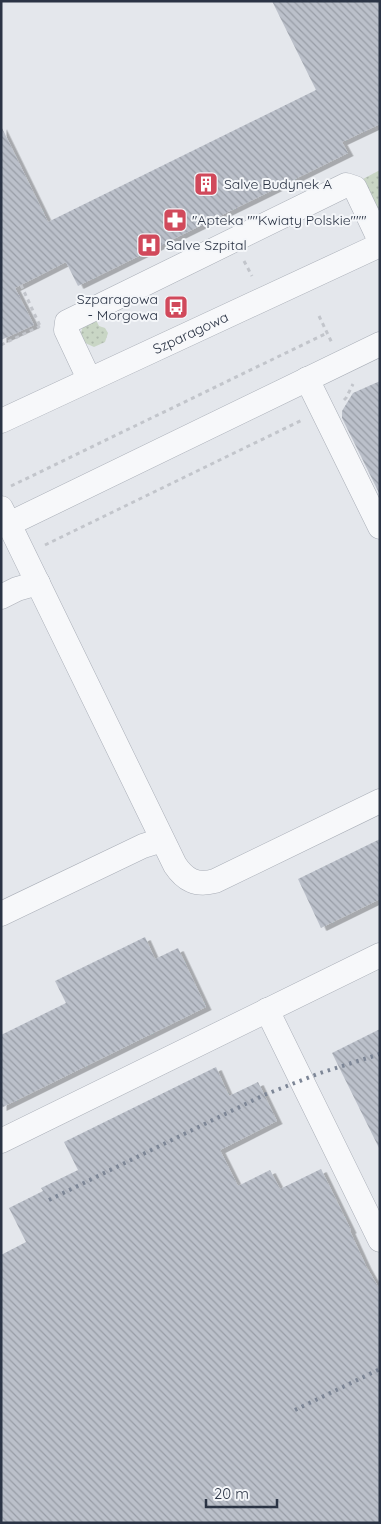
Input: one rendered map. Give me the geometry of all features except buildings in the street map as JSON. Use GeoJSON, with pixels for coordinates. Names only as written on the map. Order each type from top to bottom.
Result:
{"type":"FeatureCollection","features":[{"type":"Feature","properties":{"kind":"street"},"geometry":{"type":"LineString","coordinates":[[89,379],[66,330],[67,322],[346,185],[355,188],[380,241]]}},
{"type":"Feature","properties":{"kind":"street","name":"Szparagowa"},"geometry":{"type":"LineString","coordinates":[[1,422],[89,379],[380,245]]}},
{"type":"Feature","properties":{"kind":"street"},"geometry":{"type":"LineString","coordinates":[[380,344],[308,379],[7,506],[24,555],[162,840],[181,874],[188,880],[205,884],[215,881],[380,801]]}},
{"type":"Feature","properties":{"kind":"street"},"geometry":{"type":"LineString","coordinates":[[308,379],[380,527]]}},
{"type":"Feature","properties":{"kind":"street"},"geometry":{"type":"LineString","coordinates":[[1,597],[17,589],[38,583]]}},
{"type":"Feature","properties":{"kind":"street"},"geometry":{"type":"LineString","coordinates":[[1,922],[10,910],[143,846],[162,840]]}},
{"type":"Feature","properties":{"kind":"street"},"geometry":{"type":"LineString","coordinates":[[1,1140],[380,955]]}},
{"type":"Feature","properties":{"kind":"street"},"geometry":{"type":"LineString","coordinates":[[267,1010],[380,1240]]}},
{"type":"Feature","properties":{"kind":"path"},"geometry":{"type":"LineString","coordinates":[[21,285],[41,327]]}},
{"type":"Feature","properties":{"kind":"path"},"geometry":{"type":"LineString","coordinates":[[1,345],[51,321],[67,322]]}},
{"type":"Feature","properties":{"kind":"path"},"geometry":{"type":"LineString","coordinates":[[7,506],[328,333]]}},
{"type":"Feature","properties":{"kind":"path"},"geometry":{"type":"LineString","coordinates":[[24,555],[322,410],[347,400],[353,386]]}},
{"type":"Feature","properties":{"kind":"green space"},"geometry":{"type":"Polygon","coordinates":[[[380,170],[380,210],[379,210],[363,179],[380,170]]]}},
{"type":"Feature","properties":{"kind":"green space"},"geometry":{"type":"Polygon","coordinates":[[[95,318],[99,326],[105,328],[108,333],[105,342],[94,347],[83,342],[81,334],[83,327],[95,318]]]}},
{"type":"Feature","properties":{"kind":"railway"},"geometry":{"type":"LineString","coordinates":[[49,1200],[264,1095],[320,1073],[380,1054]]}},
{"type":"Feature","properties":{"kind":"railway"},"geometry":{"type":"LineString","coordinates":[[295,1410],[380,1369]]}},
{"type":"Feature","properties":{"kind":"place","name":"Salve Budynek A"},"geometry":{"type":"Point","coordinates":[206,184]}},
{"type":"Feature","properties":{"kind":"place","name":"\"Apteka \"\"Kwiaty Polskie\"\"\""},"geometry":{"type":"Point","coordinates":[175,220]}},
{"type":"Feature","properties":{"kind":"place","name":"Salve Szpital"},"geometry":{"type":"Point","coordinates":[149,245]}},
{"type":"Feature","properties":{"kind":"place","name":"Szparagowa - Morgowa"},"geometry":{"type":"Point","coordinates":[176,307]}}]}
